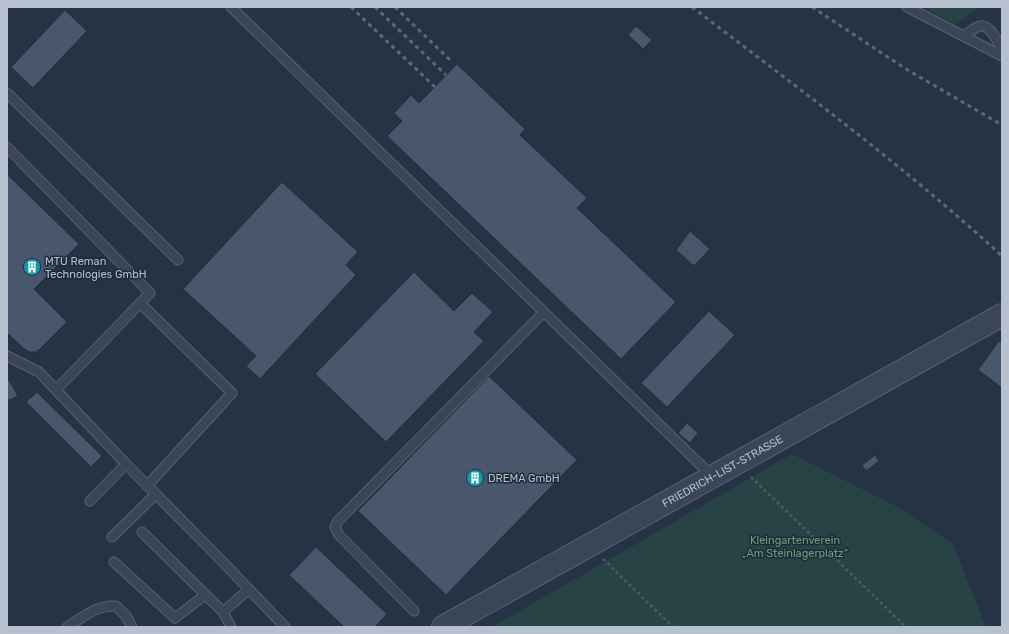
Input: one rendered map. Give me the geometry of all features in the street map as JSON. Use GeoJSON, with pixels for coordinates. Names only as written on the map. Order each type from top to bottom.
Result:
{"type":"FeatureCollection","features":[{"type":"Feature","properties":{"kind":"street","name":"FRIEDRICH-LIST-STRASSE"},"geometry":{"type":"LineString","coordinates":[[443,627],[736,462],[1002,315]]}},
{"type":"Feature","properties":{"kind":"lane"},"geometry":{"type":"LineString","coordinates":[[231,7],[712,476]]}},
{"type":"Feature","properties":{"kind":"lane"},"geometry":{"type":"LineString","coordinates":[[907,7],[1002,56]]}},
{"type":"Feature","properties":{"kind":"lane"},"geometry":{"type":"LineString","coordinates":[[964,36],[978,26],[983,26],[989,29],[1002,49]]}},
{"type":"Feature","properties":{"kind":"lane"},"geometry":{"type":"LineString","coordinates":[[7,93],[178,260]]}},
{"type":"Feature","properties":{"kind":"lane"},"geometry":{"type":"LineString","coordinates":[[7,147],[150,292],[56,390]]}},
{"type":"Feature","properties":{"kind":"lane"},"geometry":{"type":"LineString","coordinates":[[140,303],[232,393],[147,486]]}},
{"type":"Feature","properties":{"kind":"lane"},"geometry":{"type":"LineString","coordinates":[[414,611],[339,535],[335,527],[338,520],[544,312]]}},
{"type":"Feature","properties":{"kind":"lane"},"geometry":{"type":"LineString","coordinates":[[7,356],[39,372],[147,486],[285,627]]}},
{"type":"Feature","properties":{"kind":"lane"},"geometry":{"type":"LineString","coordinates":[[90,501],[126,464]]}},
{"type":"Feature","properties":{"kind":"lane"},"geometry":{"type":"LineString","coordinates":[[112,537],[156,494]]}},
{"type":"Feature","properties":{"kind":"lane"},"geometry":{"type":"LineString","coordinates":[[142,532],[223,612],[231,627]]}},
{"type":"Feature","properties":{"kind":"lane"},"geometry":{"type":"LineString","coordinates":[[114,562],[175,618],[205,595]]}},
{"type":"Feature","properties":{"kind":"lane"},"geometry":{"type":"LineString","coordinates":[[223,612],[249,589]]}},
{"type":"Feature","properties":{"kind":"lane"},"geometry":{"type":"LineString","coordinates":[[67,627],[96,609],[106,606],[116,606],[126,616],[132,627]]}},
{"type":"Feature","properties":{"kind":"path"},"geometry":{"type":"LineString","coordinates":[[736,462],[906,627]]}},
{"type":"Feature","properties":{"kind":"path"},"geometry":{"type":"LineString","coordinates":[[588,545],[673,627]]}},
{"type":"Feature","properties":{"kind":"green space"},"geometry":{"type":"Polygon","coordinates":[[[924,7],[980,7],[955,25],[924,7]]]}},
{"type":"Feature","properties":{"kind":"green space","name":"Kleingartenverein „Am Steinlagerplatz“"},"geometry":{"type":"Polygon","coordinates":[[[792,454],[896,506],[953,544],[986,627],[492,627],[792,454]]]}},
{"type":"Feature","properties":{"kind":"building"},"geometry":{"type":"Polygon","coordinates":[[[65,10],[87,31],[33,88],[11,67],[65,10]]]}},
{"type":"Feature","properties":{"kind":"building"},"geometry":{"type":"Polygon","coordinates":[[[636,26],[652,40],[643,49],[628,35],[636,26]]]}},
{"type":"Feature","properties":{"kind":"building"},"geometry":{"type":"Polygon","coordinates":[[[457,64],[525,129],[520,135],[587,198],[577,208],[676,302],[621,359],[387,136],[402,121],[394,113],[411,95],[419,103],[457,64]]]}},
{"type":"Feature","properties":{"kind":"building","name":"MTU Reman Technologies GmbH"},"geometry":{"type":"Polygon","coordinates":[[[7,174],[79,244],[34,289],[67,322],[36,352],[29,352],[7,333],[7,174]]]}},
{"type":"Feature","properties":{"kind":"building"},"geometry":{"type":"Polygon","coordinates":[[[282,182],[358,252],[346,265],[356,275],[260,379],[246,366],[256,356],[183,289],[282,182]]]}},
{"type":"Feature","properties":{"kind":"building"},"geometry":{"type":"Polygon","coordinates":[[[690,231],[710,249],[694,266],[676,250],[690,231]]]}},
{"type":"Feature","properties":{"kind":"building"},"geometry":{"type":"Polygon","coordinates":[[[414,272],[454,311],[472,293],[493,312],[474,332],[484,341],[386,442],[315,374],[414,272]]]}},
{"type":"Feature","properties":{"kind":"building"},"geometry":{"type":"Polygon","coordinates":[[[709,311],[735,335],[667,407],[641,383],[709,311]]]}},
{"type":"Feature","properties":{"kind":"building"},"geometry":{"type":"Polygon","coordinates":[[[999,341],[1002,343],[1002,388],[978,370],[999,341]]]}},
{"type":"Feature","properties":{"kind":"building","name":"DREMA GmbH"},"geometry":{"type":"Polygon","coordinates":[[[489,376],[577,460],[446,595],[358,511],[489,376]]]}},
{"type":"Feature","properties":{"kind":"building"},"geometry":{"type":"Polygon","coordinates":[[[7,377],[18,396],[10,400],[7,399],[7,377]]]}},
{"type":"Feature","properties":{"kind":"building"},"geometry":{"type":"Polygon","coordinates":[[[37,392],[102,456],[91,467],[26,402],[37,392]]]}},
{"type":"Feature","properties":{"kind":"building"},"geometry":{"type":"Polygon","coordinates":[[[687,423],[698,433],[690,443],[678,433],[687,423]]]}},
{"type":"Feature","properties":{"kind":"building"},"geometry":{"type":"Polygon","coordinates":[[[875,455],[879,461],[866,471],[862,465],[875,455]]]}},
{"type":"Feature","properties":{"kind":"building"},"geometry":{"type":"Polygon","coordinates":[[[316,547],[387,614],[375,627],[344,627],[289,575],[316,547]]]}},
{"type":"Feature","properties":{"kind":"railway"},"geometry":{"type":"LineString","coordinates":[[351,7],[435,87]]}},
{"type":"Feature","properties":{"kind":"railway"},"geometry":{"type":"LineString","coordinates":[[375,7],[446,75]]}},
{"type":"Feature","properties":{"kind":"railway"},"geometry":{"type":"LineString","coordinates":[[395,7],[450,60]]}},
{"type":"Feature","properties":{"kind":"railway"},"geometry":{"type":"LineString","coordinates":[[692,7],[889,159],[1002,256]]}},
{"type":"Feature","properties":{"kind":"railway"},"geometry":{"type":"LineString","coordinates":[[812,7],[906,69],[1002,125]]}},
{"type":"Feature","properties":{"kind":"place","name":"MTU Reman Technologies GmbH"},"geometry":{"type":"Point","coordinates":[32,267]}},
{"type":"Feature","properties":{"kind":"place","name":"DREMA GmbH"},"geometry":{"type":"Point","coordinates":[475,478]}}]}
